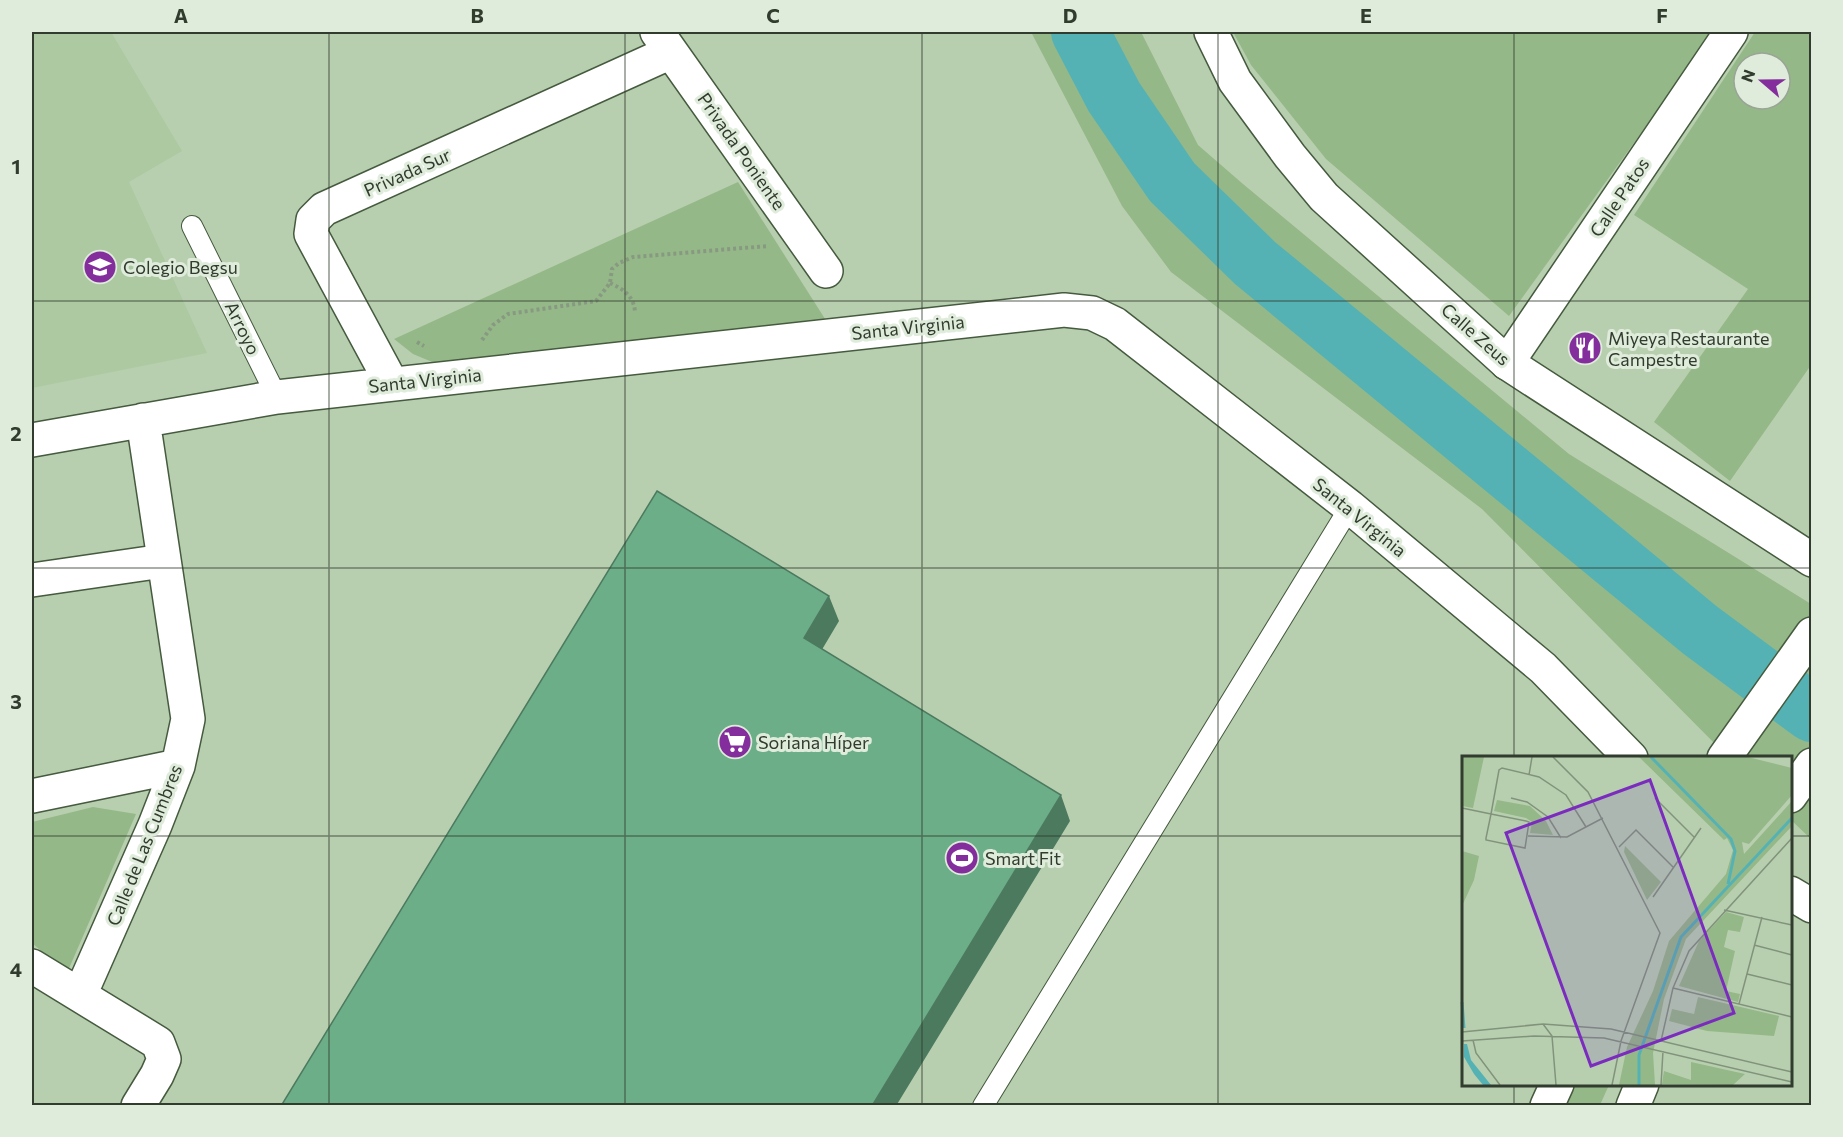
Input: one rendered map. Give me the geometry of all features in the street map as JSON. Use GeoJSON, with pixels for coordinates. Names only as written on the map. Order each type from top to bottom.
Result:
{"type":"FeatureCollection","features":[{"type":"Feature","properties":{"kind":"street","name":"Calle Zeus"},"geometry":{"type":"LineString","coordinates":[[1211,32],[1235,81],[1290,156],[1324,197],[1507,363],[1812,560]]}},
{"type":"Feature","properties":{"kind":"street","name":"Calle Patos"},"geometry":{"type":"LineString","coordinates":[[1507,363],[1731,32]]}},
{"type":"Feature","properties":{"kind":"street","name":"Privada Poniente"},"geometry":{"type":"LineString","coordinates":[[664,42],[826,271]]}},
{"type":"Feature","properties":{"kind":"street","name":"Privada Sur"},"geometry":{"type":"LineString","coordinates":[[392,384],[311,234],[313,220],[324,209],[664,42]]}},
{"type":"Feature","properties":{"kind":"street","name":"Santa Virginia"},"geometry":{"type":"LineString","coordinates":[[32,440],[277,397],[1064,310],[1092,313],[1114,324],[1350,507],[1542,668],[1629,756]]}},
{"type":"Feature","properties":{"kind":"street","name":"Calle de Las Cumbres"},"geometry":{"type":"LineString","coordinates":[[80,995],[155,825],[178,766],[188,719],[143,420]]}},
{"type":"Feature","properties":{"kind":"street"},"geometry":{"type":"LineString","coordinates":[[32,580],[163,561]]}},
{"type":"Feature","properties":{"kind":"street"},"geometry":{"type":"LineString","coordinates":[[1725,756],[1812,634]]}},
{"type":"Feature","properties":{"kind":"street"},"geometry":{"type":"LineString","coordinates":[[1792,795],[1812,765]]}},
{"type":"Feature","properties":{"kind":"street"},"geometry":{"type":"LineString","coordinates":[[32,796],[178,766]]}},
{"type":"Feature","properties":{"kind":"street"},"geometry":{"type":"LineString","coordinates":[[1792,894],[1812,906]]}},
{"type":"Feature","properties":{"kind":"street"},"geometry":{"type":"LineString","coordinates":[[32,966],[158,1043],[164,1059],[138,1106]]}},
{"type":"Feature","properties":{"kind":"street"},"geometry":{"type":"LineString","coordinates":[[1548,1106],[1556,1086]]}},
{"type":"Feature","properties":{"kind":"street"},"geometry":{"type":"LineString","coordinates":[[1633,1106],[1641,1086]]}},
{"type":"Feature","properties":{"kind":"lane","name":"Arroyo"},"geometry":{"type":"LineString","coordinates":[[192,226],[277,397]]}},
{"type":"Feature","properties":{"kind":"lane"},"geometry":{"type":"LineString","coordinates":[[983,1106],[1350,507]]}},
{"type":"Feature","properties":{"kind":"path"},"geometry":{"type":"LineString","coordinates":[[480,343],[493,325],[508,314],[596,301],[610,283],[612,269],[633,257],[772,246]]}},
{"type":"Feature","properties":{"kind":"path"},"geometry":{"type":"LineString","coordinates":[[610,283],[624,290],[634,303],[636,312]]}},
{"type":"Feature","properties":{"kind":"path"},"geometry":{"type":"LineString","coordinates":[[417,342],[429,349]]}},
{"type":"Feature","properties":{"kind":"shaded area","name":"Colegio Begsu"},"geometry":{"type":"Polygon","coordinates":[[[32,32],[111,32],[182,151],[129,182],[207,353],[32,388],[32,32]]]}},
{"type":"Feature","properties":{"kind":"shaded area"},"geometry":{"type":"Polygon","coordinates":[[[1031,32],[1141,32],[1198,145],[1243,184],[1569,454],[1811,604],[1811,839],[1792,821],[1792,756],[1727,756],[1482,509],[1171,272],[1122,206],[1031,32]]]}},
{"type":"Feature","properties":{"kind":"shaded area"},"geometry":{"type":"Polygon","coordinates":[[[1233,32],[1714,32],[1509,316],[1326,159],[1251,65],[1233,32]]]}},
{"type":"Feature","properties":{"kind":"shaded area"},"geometry":{"type":"Polygon","coordinates":[[[1755,32],[1811,32],[1811,365],[1730,481],[1654,422],[1748,289],[1634,215],[1732,67],[1732,111],[1792,111],[1792,51],[1742,51],[1755,32]]]}},
{"type":"Feature","properties":{"kind":"shaded area"},"geometry":{"type":"Polygon","coordinates":[[[738,182],[827,322],[437,364],[413,354],[394,339],[738,182]]]}},
{"type":"Feature","properties":{"kind":"shaded area"},"geometry":{"type":"Polygon","coordinates":[[[93,807],[136,814],[67,973],[32,943],[32,822],[93,807]]]}},
{"type":"Feature","properties":{"kind":"shaded area"},"geometry":{"type":"Polygon","coordinates":[[[1557,1086],[1609,1086],[1600,1105],[1547,1106],[1557,1086]]]}},
{"type":"Feature","properties":{"kind":"building","name":"Soriana Híper"},"geometry":{"type":"Polygon","coordinates":[[[657,491],[829,596],[804,638],[1061,795],[872,1106],[281,1106],[657,491]]]}},
{"type":"Feature","properties":{"kind":"waterway"},"geometry":{"type":"LineString","coordinates":[[1080,32],[1114,97],[1172,182],[1255,263],[1700,630],[1812,713]]}},
{"type":"Feature","properties":{"kind":"place","name":"Colegio Begsu"},"geometry":{"type":"Point","coordinates":[100,267]}},
{"type":"Feature","properties":{"kind":"place","name":"Miyeya Restaurante Campestre"},"geometry":{"type":"Point","coordinates":[1585,348]}},
{"type":"Feature","properties":{"kind":"place","name":"Soriana Híper"},"geometry":{"type":"Point","coordinates":[735,742]}},
{"type":"Feature","properties":{"kind":"place","name":"Smart Fit"},"geometry":{"type":"Point","coordinates":[962,858]}}]}
